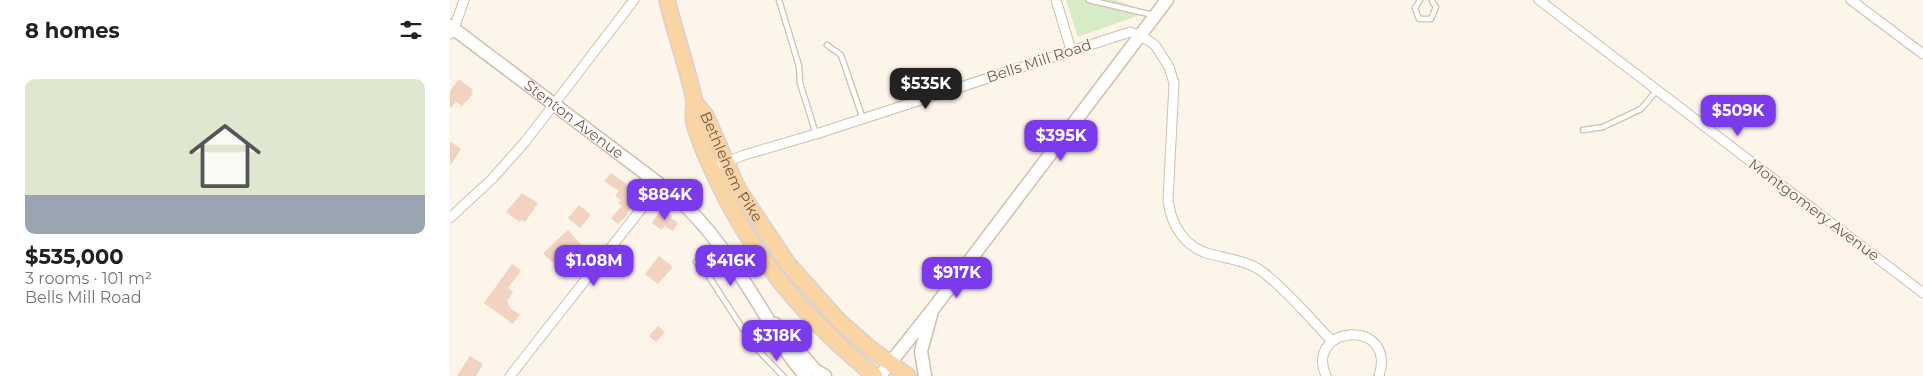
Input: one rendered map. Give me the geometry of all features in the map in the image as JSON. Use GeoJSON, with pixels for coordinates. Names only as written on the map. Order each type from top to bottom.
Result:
{"type":"FeatureCollection","features":[{"type":"Feature","properties":{"kind":"main road","name":"Bethlehem Pike"},"geometry":{"type":"LineString","coordinates":[[667,0],[694,101],[693,120],[711,168],[735,217],[760,256],[813,320],[836,343],[875,376]]}},
{"type":"Feature","properties":{"kind":"main road","name":"Bethlehem Pike"},"geometry":{"type":"LineString","coordinates":[[694,101],[706,116],[738,189],[788,264],[839,321],[889,363]]}},
{"type":"Feature","properties":{"kind":"main road"},"geometry":{"type":"LineString","coordinates":[[889,363],[908,376]]}},
{"type":"Feature","properties":{"kind":"street"},"geometry":{"type":"LineString","coordinates":[[451,30],[464,0]]}},
{"type":"Feature","properties":{"kind":"street"},"geometry":{"type":"LineString","coordinates":[[450,218],[472,199],[510,160],[634,0]]}},
{"type":"Feature","properties":{"kind":"street"},"geometry":{"type":"LineString","coordinates":[[1056,0],[1071,50]]}},
{"type":"Feature","properties":{"kind":"street"},"geometry":{"type":"LineString","coordinates":[[880,376],[1167,0]]}},
{"type":"Feature","properties":{"kind":"street","name":"Montgomery Avenue"},"geometry":{"type":"LineString","coordinates":[[1539,0],[1923,293]]}},
{"type":"Feature","properties":{"kind":"street"},"geometry":{"type":"LineString","coordinates":[[1851,0],[1923,54]]}},
{"type":"Feature","properties":{"kind":"street","name":"Stenton Avenue"},"geometry":{"type":"LineString","coordinates":[[451,30],[555,104],[696,215],[720,245],[764,314],[779,342],[806,376]]}},
{"type":"Feature","properties":{"kind":"street","name":"Bells Mill Road"},"geometry":{"type":"LineString","coordinates":[[711,168],[744,155],[863,119],[1071,50],[1130,32],[1140,35]]}},
{"type":"Feature","properties":{"kind":"street"},"geometry":{"type":"LineString","coordinates":[[1140,35],[1155,45],[1162,54],[1174,83],[1168,200],[1172,219],[1177,228],[1189,243],[1199,250],[1238,260],[1263,272],[1332,341]]}},
{"type":"Feature","properties":{"kind":"street"},"geometry":{"type":"LineString","coordinates":[[510,376],[660,185]]}},
{"type":"Feature","properties":{"kind":"street"},"geometry":{"type":"LineString","coordinates":[[925,376],[922,368],[921,351],[933,309]]}},
{"type":"Feature","properties":{"kind":"street","name":"Stenton Avenue"},"geometry":{"type":"LineString","coordinates":[[764,314],[815,370],[825,376]]}},
{"type":"Feature","properties":{"kind":"street"},"geometry":{"type":"LineString","coordinates":[[1326,376],[1323,370],[1322,359],[1326,349],[1332,341],[1350,333],[1361,334],[1370,339],[1377,347],[1381,355],[1382,366],[1379,376]]}},
{"type":"Feature","properties":{"kind":"lane"},"geometry":{"type":"LineString","coordinates":[[779,0],[800,66],[800,83],[816,134]]}},
{"type":"Feature","properties":{"kind":"lane"},"geometry":{"type":"LineString","coordinates":[[1089,0],[1155,16]]}},
{"type":"Feature","properties":{"kind":"lane"},"geometry":{"type":"LineString","coordinates":[[1420,0],[1415,8],[1419,19],[1431,19],[1436,7],[1432,0],[1427,0]]}},
{"type":"Feature","properties":{"kind":"lane"},"geometry":{"type":"LineString","coordinates":[[827,45],[841,55],[863,119]]}},
{"type":"Feature","properties":{"kind":"lane"},"geometry":{"type":"LineString","coordinates":[[1583,130],[1603,127],[1641,110],[1657,90]]}},
{"type":"Feature","properties":{"kind":"lane"},"geometry":{"type":"LineString","coordinates":[[720,245],[696,262],[704,269],[754,346],[782,376]]}},
{"type":"Feature","properties":{"kind":"green space"},"geometry":{"type":"Polygon","coordinates":[[[1066,0],[1115,0],[1147,11],[1078,37],[1066,0]]]}},
{"type":"Feature","properties":{"kind":"building"},"geometry":{"type":"Polygon","coordinates":[[[459,79],[473,90],[471,92],[473,94],[462,106],[456,102],[450,109],[450,91],[459,79]]]}},
{"type":"Feature","properties":{"kind":"building"},"geometry":{"type":"Polygon","coordinates":[[[450,141],[461,149],[450,166],[450,141]]]}},
{"type":"Feature","properties":{"kind":"building"},"geometry":{"type":"Polygon","coordinates":[[[611,173],[640,194],[628,214],[618,224],[611,218],[622,206],[618,203],[621,200],[615,196],[619,191],[604,181],[611,173]]]}},
{"type":"Feature","properties":{"kind":"building"},"geometry":{"type":"Polygon","coordinates":[[[522,193],[538,203],[525,222],[522,220],[520,222],[506,212],[522,193]]]}},
{"type":"Feature","properties":{"kind":"building"},"geometry":{"type":"Polygon","coordinates":[[[579,205],[591,215],[580,228],[568,218],[579,205]]]}},
{"type":"Feature","properties":{"kind":"building"},"geometry":{"type":"Polygon","coordinates":[[[662,208],[678,223],[673,231],[665,226],[662,230],[652,223],[662,208]]]}},
{"type":"Feature","properties":{"kind":"building"},"geometry":{"type":"Polygon","coordinates":[[[568,230],[582,246],[558,268],[543,253],[568,230]]]}},
{"type":"Feature","properties":{"kind":"building"},"geometry":{"type":"Polygon","coordinates":[[[659,256],[673,267],[658,284],[645,274],[659,256]]]}},
{"type":"Feature","properties":{"kind":"building"},"geometry":{"type":"Polygon","coordinates":[[[512,264],[521,271],[508,288],[513,292],[507,301],[510,308],[520,315],[513,324],[484,303],[512,264]]]}},
{"type":"Feature","properties":{"kind":"building"},"geometry":{"type":"Polygon","coordinates":[[[658,326],[665,332],[656,342],[649,336],[658,326]]]}},
{"type":"Feature","properties":{"kind":"building"},"geometry":{"type":"Polygon","coordinates":[[[470,356],[483,364],[476,376],[457,376],[470,356]]]}}]}
